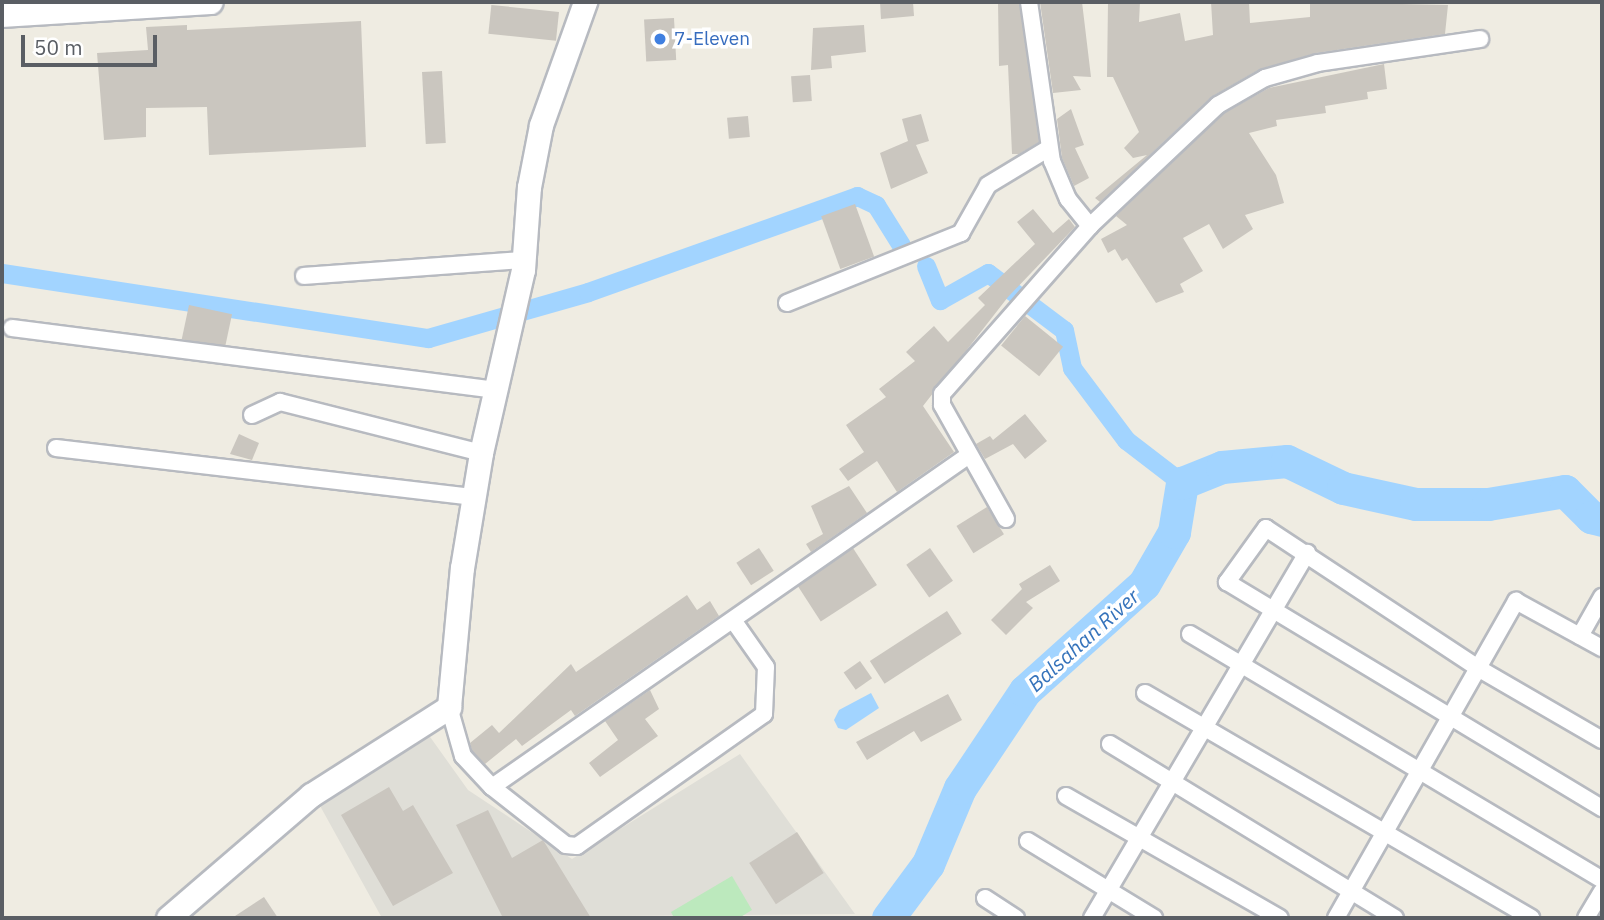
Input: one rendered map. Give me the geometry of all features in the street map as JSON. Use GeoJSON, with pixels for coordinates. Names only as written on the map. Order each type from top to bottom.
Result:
{"type":"FeatureCollection","features":[{"type":"Feature","properties":{"kind":"street"},"geometry":{"type":"LineString","coordinates":[[2,15],[211,2]]}},
{"type":"Feature","properties":{"kind":"street"},"geometry":{"type":"LineString","coordinates":[[585,2],[541,125],[529,187],[524,265],[481,453],[449,707],[463,756],[492,787],[566,845],[591,838],[764,713],[766,667],[733,620]]}},
{"type":"Feature","properties":{"kind":"street"},"geometry":{"type":"LineString","coordinates":[[1029,2],[1049,148],[1068,200],[1090,226]]}},
{"type":"Feature","properties":{"kind":"street"},"geometry":{"type":"LineString","coordinates":[[1006,519],[942,405],[942,394],[1090,226],[1218,105],[1265,78],[1318,63],[1480,39]]}},
{"type":"Feature","properties":{"kind":"street"},"geometry":{"type":"LineString","coordinates":[[788,303],[961,233],[988,185],[1049,148]]}},
{"type":"Feature","properties":{"kind":"street"},"geometry":{"type":"LineString","coordinates":[[304,276],[524,265]]}},
{"type":"Feature","properties":{"kind":"street"},"geometry":{"type":"LineString","coordinates":[[12,328],[496,390]]}},
{"type":"Feature","properties":{"kind":"street"},"geometry":{"type":"LineString","coordinates":[[251,415],[280,402],[481,453]]}},
{"type":"Feature","properties":{"kind":"street"},"geometry":{"type":"LineString","coordinates":[[56,448],[474,497]]}},
{"type":"Feature","properties":{"kind":"street"},"geometry":{"type":"LineString","coordinates":[[492,787],[969,455]]}},
{"type":"Feature","properties":{"kind":"street"},"geometry":{"type":"LineString","coordinates":[[1602,740],[1478,668],[1266,528],[1227,582],[1449,720],[1602,808]]}},
{"type":"Feature","properties":{"kind":"street"},"geometry":{"type":"LineString","coordinates":[[1092,918],[1272,608],[1307,553]]}},
{"type":"Feature","properties":{"kind":"street"},"geometry":{"type":"LineString","coordinates":[[1580,636],[1602,597]]}},
{"type":"Feature","properties":{"kind":"street"},"geometry":{"type":"LineString","coordinates":[[1336,918],[1516,601],[1602,648]]}},
{"type":"Feature","properties":{"kind":"street"},"geometry":{"type":"LineString","coordinates":[[1190,634],[1238,667],[1602,880]]}},
{"type":"Feature","properties":{"kind":"street"},"geometry":{"type":"LineString","coordinates":[[1146,693],[1531,918]]}},
{"type":"Feature","properties":{"kind":"street"},"geometry":{"type":"LineString","coordinates":[[168,918],[311,795],[449,707]]}},
{"type":"Feature","properties":{"kind":"street"},"geometry":{"type":"LineString","coordinates":[[1110,744],[1395,918]]}},
{"type":"Feature","properties":{"kind":"street"},"geometry":{"type":"LineString","coordinates":[[1066,796],[1141,835],[1280,918]]}},
{"type":"Feature","properties":{"kind":"street"},"geometry":{"type":"LineString","coordinates":[[1028,841],[1154,918]]}},
{"type":"Feature","properties":{"kind":"street"},"geometry":{"type":"LineString","coordinates":[[1586,918],[1602,891]]}},
{"type":"Feature","properties":{"kind":"street"},"geometry":{"type":"LineString","coordinates":[[985,898],[1016,918]]}},
{"type":"Feature","properties":{"kind":"shaded area"},"geometry":{"type":"Polygon","coordinates":[[[428,734],[468,790],[572,859],[740,754],[855,914],[382,918],[319,804],[428,734]]]}},
{"type":"Feature","properties":{"kind":"green space"},"geometry":{"type":"Polygon","coordinates":[[[732,876],[752,910],[739,918],[674,918],[671,912],[732,876]]]}},
{"type":"Feature","properties":{"kind":"water"},"geometry":{"type":"Polygon","coordinates":[[[871,693],[879,708],[846,730],[838,728],[834,720],[839,710],[871,693]]]}},
{"type":"Feature","properties":{"kind":"building"},"geometry":{"type":"Polygon","coordinates":[[[880,2],[913,2],[914,16],[881,19],[880,2]]]}},
{"type":"Feature","properties":{"kind":"building"},"geometry":{"type":"Polygon","coordinates":[[[998,2],[1019,2],[1039,142],[1019,154],[1012,154],[1008,65],[999,66],[998,2]]]}},
{"type":"Feature","properties":{"kind":"building"},"geometry":{"type":"Polygon","coordinates":[[[1040,2],[1082,2],[1091,77],[1073,76],[1081,90],[1053,93],[1040,2]]]}},
{"type":"Feature","properties":{"kind":"building"},"geometry":{"type":"Polygon","coordinates":[[[1108,2],[1140,2],[1139,22],[1180,13],[1185,41],[1213,35],[1211,2],[1249,2],[1250,23],[1310,17],[1310,2],[1448,5],[1445,34],[1316,53],[1260,69],[1211,97],[1100,202],[1095,198],[1147,155],[1133,158],[1124,148],[1139,132],[1113,77],[1107,77],[1108,2]]]}},
{"type":"Feature","properties":{"kind":"building"},"geometry":{"type":"Polygon","coordinates":[[[491,5],[559,12],[556,41],[488,34],[491,5]]]}},
{"type":"Feature","properties":{"kind":"building","name":"7-Eleven"},"geometry":{"type":"Polygon","coordinates":[[[674,18],[676,60],[646,62],[644,20],[674,18]]]}},
{"type":"Feature","properties":{"kind":"building"},"geometry":{"type":"Polygon","coordinates":[[[361,21],[366,147],[209,155],[207,107],[146,108],[146,137],[104,140],[97,53],[148,50],[146,27],[187,25],[187,30],[361,21]]]}},
{"type":"Feature","properties":{"kind":"building"},"geometry":{"type":"Polygon","coordinates":[[[864,25],[866,52],[831,56],[832,68],[811,70],[813,28],[864,25]]]}},
{"type":"Feature","properties":{"kind":"building"},"geometry":{"type":"Polygon","coordinates":[[[1384,64],[1387,89],[1367,92],[1368,99],[1325,106],[1326,113],[1276,120],[1277,126],[1249,133],[1276,175],[1284,203],[1245,215],[1253,229],[1223,249],[1209,224],[1183,238],[1203,271],[1180,284],[1184,292],[1156,303],[1127,258],[1122,261],[1115,249],[1108,253],[1101,239],[1127,225],[1116,216],[1224,113],[1269,88],[1384,64]]]}},
{"type":"Feature","properties":{"kind":"building"},"geometry":{"type":"Polygon","coordinates":[[[442,71],[446,143],[426,144],[422,72],[442,71]]]}},
{"type":"Feature","properties":{"kind":"building"},"geometry":{"type":"Polygon","coordinates":[[[810,75],[812,101],[793,102],[791,76],[810,75]]]}},
{"type":"Feature","properties":{"kind":"building"},"geometry":{"type":"Polygon","coordinates":[[[1071,109],[1084,145],[1075,148],[1089,178],[1074,186],[1062,158],[1057,119],[1071,109]]]}},
{"type":"Feature","properties":{"kind":"building"},"geometry":{"type":"Polygon","coordinates":[[[921,114],[929,141],[916,145],[928,173],[891,189],[880,153],[908,141],[902,119],[921,114]]]}},
{"type":"Feature","properties":{"kind":"building"},"geometry":{"type":"Polygon","coordinates":[[[748,116],[750,137],[729,139],[727,118],[748,116]]]}},
{"type":"Feature","properties":{"kind":"building"},"geometry":{"type":"Polygon","coordinates":[[[855,204],[874,257],[840,269],[821,216],[855,204]]]}},
{"type":"Feature","properties":{"kind":"building"},"geometry":{"type":"Polygon","coordinates":[[[1033,209],[1053,233],[1069,219],[1075,227],[1008,297],[923,406],[954,452],[897,492],[877,461],[848,481],[839,469],[864,452],[846,425],[886,397],[879,389],[915,361],[906,352],[934,326],[948,342],[985,305],[978,298],[1035,244],[1017,222],[1033,209]]]}},
{"type":"Feature","properties":{"kind":"building"},"geometry":{"type":"Polygon","coordinates":[[[189,305],[232,314],[225,348],[182,339],[189,305]]]}},
{"type":"Feature","properties":{"kind":"building"},"geometry":{"type":"Polygon","coordinates":[[[1025,316],[1063,347],[1039,376],[1001,346],[1025,316]]]}},
{"type":"Feature","properties":{"kind":"building"},"geometry":{"type":"Polygon","coordinates":[[[1025,414],[1047,441],[1025,459],[1013,444],[985,459],[976,444],[990,436],[993,440],[1025,414]]]}},
{"type":"Feature","properties":{"kind":"building"},"geometry":{"type":"Polygon","coordinates":[[[239,434],[259,443],[252,460],[230,454],[239,434]]]}},
{"type":"Feature","properties":{"kind":"building"},"geometry":{"type":"Polygon","coordinates":[[[849,486],[867,513],[811,552],[806,544],[823,534],[811,506],[849,486]]]}},
{"type":"Feature","properties":{"kind":"building"},"geometry":{"type":"Polygon","coordinates":[[[987,507],[1004,534],[973,553],[956,526],[987,507]]]}},
{"type":"Feature","properties":{"kind":"building"},"geometry":{"type":"Polygon","coordinates":[[[759,548],[774,571],[751,585],[736,563],[759,548]]]}},
{"type":"Feature","properties":{"kind":"building"},"geometry":{"type":"Polygon","coordinates":[[[853,548],[877,585],[821,621],[797,584],[853,548]]]}},
{"type":"Feature","properties":{"kind":"building"},"geometry":{"type":"Polygon","coordinates":[[[930,548],[953,581],[929,597],[906,565],[930,548]]]}},
{"type":"Feature","properties":{"kind":"building"},"geometry":{"type":"Polygon","coordinates":[[[1050,565],[1060,581],[1026,602],[1033,608],[1006,635],[991,620],[1022,589],[1019,584],[1050,565]]]}},
{"type":"Feature","properties":{"kind":"building"},"geometry":{"type":"Polygon","coordinates":[[[687,595],[697,610],[710,601],[719,616],[575,716],[571,710],[522,746],[516,739],[485,764],[472,751],[470,743],[492,725],[499,733],[571,664],[576,672],[687,595]]]}},
{"type":"Feature","properties":{"kind":"building"},"geometry":{"type":"Polygon","coordinates":[[[947,611],[962,634],[885,684],[870,661],[947,611]]]}},
{"type":"Feature","properties":{"kind":"building"},"geometry":{"type":"Polygon","coordinates":[[[860,661],[872,678],[856,690],[844,672],[860,661]]]}},
{"type":"Feature","properties":{"kind":"building"},"geometry":{"type":"Polygon","coordinates":[[[650,690],[659,709],[645,719],[658,736],[600,777],[589,763],[618,740],[605,721],[650,690]]]}},
{"type":"Feature","properties":{"kind":"building"},"geometry":{"type":"Polygon","coordinates":[[[948,694],[962,720],[921,742],[914,731],[867,760],[856,742],[948,694]]]}},
{"type":"Feature","properties":{"kind":"building"},"geometry":{"type":"Polygon","coordinates":[[[389,787],[403,811],[413,805],[453,873],[393,906],[341,815],[389,787]]]}},
{"type":"Feature","properties":{"kind":"building"},"geometry":{"type":"Polygon","coordinates":[[[488,810],[512,858],[543,840],[591,918],[503,918],[456,825],[488,810]]]}},
{"type":"Feature","properties":{"kind":"building"},"geometry":{"type":"Polygon","coordinates":[[[797,832],[824,873],[776,904],[749,863],[797,832]]]}},
{"type":"Feature","properties":{"kind":"building"},"geometry":{"type":"Polygon","coordinates":[[[264,897],[278,918],[232,918],[264,897]]]}},
{"type":"Feature","properties":{"kind":"waterway"},"geometry":{"type":"LineString","coordinates":[[2,273],[428,338],[588,292],[857,196],[876,205],[901,245]]}},
{"type":"Feature","properties":{"kind":"waterway"},"geometry":{"type":"LineString","coordinates":[[926,266],[940,300],[988,273],[1064,330],[1072,368],[1126,440],[1182,483]]}},
{"type":"Feature","properties":{"kind":"waterway","name":"Balsahan River"},"geometry":{"type":"LineString","coordinates":[[888,918],[928,864],[960,788],[1025,691],[1144,584],[1174,532],[1182,483],[1222,467],[1287,461],[1343,488],[1416,504],[1488,504],[1565,491],[1591,517],[1602,520]]}},
{"type":"Feature","properties":{"kind":"place","name":"7-Eleven"},"geometry":{"type":"Point","coordinates":[660,39]}}]}
